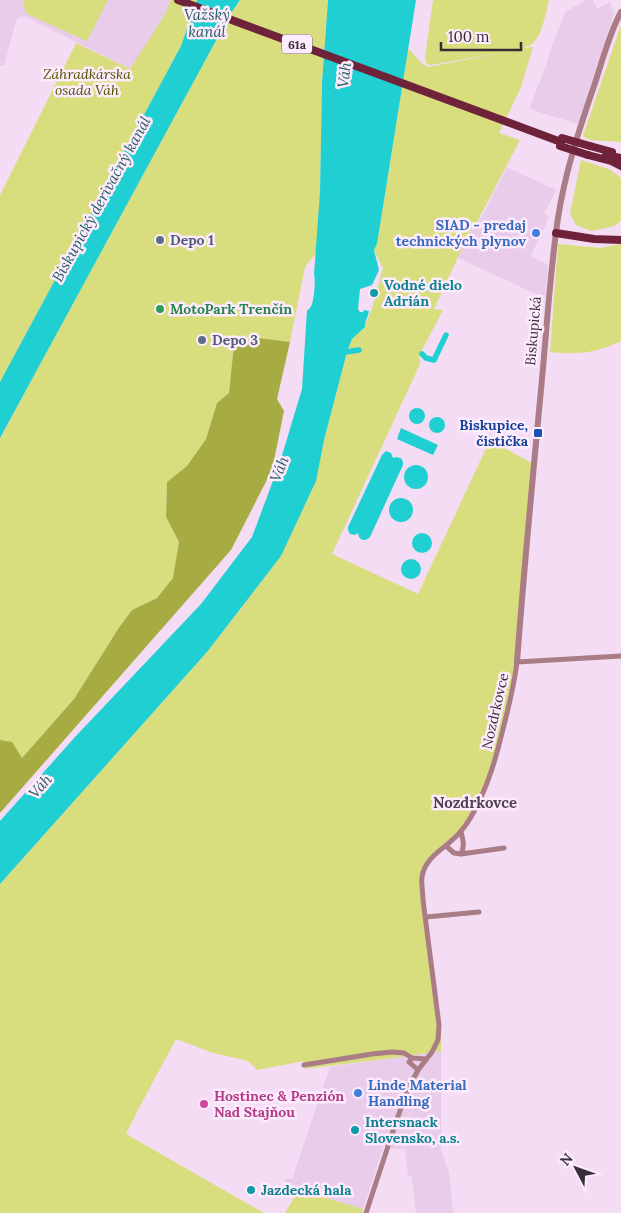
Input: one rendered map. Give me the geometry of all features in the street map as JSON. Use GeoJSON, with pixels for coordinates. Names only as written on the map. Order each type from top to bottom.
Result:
{"type":"FeatureCollection","features":[{"type":"Feature","properties":{"kind":"main road","name":"61a"},"geometry":{"type":"LineString","coordinates":[[178,0],[526,128]]}},
{"type":"Feature","properties":{"kind":"main road","name":"61a"},"geometry":{"type":"LineString","coordinates":[[382,76],[421,86],[561,142],[621,158]]}},
{"type":"Feature","properties":{"kind":"main road","name":"61a"},"geometry":{"type":"LineString","coordinates":[[589,150],[621,153]]}},
{"type":"Feature","properties":{"kind":"main road","name":"61a"},"geometry":{"type":"LineString","coordinates":[[589,150],[621,166]]}},
{"type":"Feature","properties":{"kind":"main road"},"geometry":{"type":"LineString","coordinates":[[606,239],[621,232]]}},
{"type":"Feature","properties":{"kind":"main road"},"geometry":{"type":"LineString","coordinates":[[556,233],[594,239],[621,240]]}},
{"type":"Feature","properties":{"kind":"street","name":"Biskupická"},"geometry":{"type":"LineString","coordinates":[[517,662],[524,556],[556,233],[568,171],[577,137],[606,48],[621,12]]}},
{"type":"Feature","properties":{"kind":"street","name":"Nozdrkovce"},"geometry":{"type":"LineString","coordinates":[[366,1213],[408,1089],[438,1040],[439,1025],[422,883],[424,870],[429,860],[461,832],[482,796],[494,765],[509,708],[517,662],[621,656]]}},
{"type":"Feature","properties":{"kind":"street"},"geometry":{"type":"LineString","coordinates":[[461,832],[464,844],[461,854]]}},
{"type":"Feature","properties":{"kind":"street"},"geometry":{"type":"LineString","coordinates":[[446,846],[454,853],[461,854],[504,848]]}},
{"type":"Feature","properties":{"kind":"street"},"geometry":{"type":"LineString","coordinates":[[426,917],[479,912]]}},
{"type":"Feature","properties":{"kind":"street"},"geometry":{"type":"LineString","coordinates":[[304,1065],[392,1052],[404,1053],[412,1058],[426,1059]]}},
{"type":"Feature","properties":{"kind":"street"},"geometry":{"type":"LineString","coordinates":[[412,1058],[409,1062],[418,1070]]}},
{"type":"Feature","properties":{"kind":"shaded area"},"geometry":{"type":"Polygon","coordinates":[[[0,0],[171,0],[164,16],[130,69],[24,16],[19,17],[16,21],[4,66],[0,65],[0,0]]]}},
{"type":"Feature","properties":{"kind":"shaded area"},"geometry":{"type":"Polygon","coordinates":[[[586,0],[593,0],[597,9],[610,2],[614,13],[578,124],[529,109],[565,12],[586,0]]]}},
{"type":"Feature","properties":{"kind":"shaded area"},"geometry":{"type":"Polygon","coordinates":[[[507,167],[556,190],[544,214],[549,217],[531,256],[548,265],[545,298],[458,258],[471,229],[475,230],[507,167]]]}},
{"type":"Feature","properties":{"kind":"shaded area"},"geometry":{"type":"Polygon","coordinates":[[[259,338],[290,342],[277,399],[284,411],[272,470],[231,550],[0,813],[0,740],[12,742],[22,758],[74,699],[132,610],[157,598],[173,578],[179,542],[166,517],[167,482],[187,466],[206,439],[217,403],[229,393],[234,344],[259,338]]]}},
{"type":"Feature","properties":{"kind":"shaded area"},"geometry":{"type":"Polygon","coordinates":[[[441,1051],[441,1150],[449,1172],[453,1213],[416,1213],[412,1177],[408,1175],[405,1149],[393,1149],[384,1145],[363,1209],[284,1185],[286,1178],[292,1179],[330,1067],[441,1051]]]}},
{"type":"Feature","properties":{"kind":"green space"},"geometry":{"type":"Polygon","coordinates":[[[23,0],[108,0],[87,41],[27,14],[23,0]]]}},
{"type":"Feature","properties":{"kind":"green space","name":"Záhradkárska osada Váh"},"geometry":{"type":"Polygon","coordinates":[[[171,0],[197,0],[181,46],[0,382],[0,195],[76,43],[130,69],[164,16],[171,0]]]}},
{"type":"Feature","properties":{"kind":"green space"},"geometry":{"type":"Polygon","coordinates":[[[240,0],[328,0],[322,83],[317,252],[305,267],[290,342],[259,338],[234,344],[229,393],[217,403],[206,439],[187,466],[167,482],[166,517],[179,542],[174,578],[157,598],[132,610],[74,699],[21,759],[0,740],[0,438],[231,13],[240,0]]]}},
{"type":"Feature","properties":{"kind":"green space"},"geometry":{"type":"Polygon","coordinates":[[[433,0],[549,0],[538,36],[531,45],[524,48],[533,47],[521,87],[499,133],[520,140],[475,226],[471,229],[434,309],[443,310],[419,356],[420,364],[332,554],[418,594],[490,440],[535,465],[517,662],[500,747],[486,785],[468,819],[454,841],[429,859],[422,877],[441,1025],[441,1051],[305,1069],[304,1061],[257,1070],[248,1061],[213,1053],[176,1039],[126,1134],[264,1213],[0,1213],[0,884],[207,652],[281,556],[324,440],[347,352],[352,339],[365,327],[383,268],[374,250],[377,244],[408,49],[428,67],[506,52],[430,65],[426,63],[425,57],[433,0]]]}},
{"type":"Feature","properties":{"kind":"green space"},"geometry":{"type":"Polygon","coordinates":[[[621,25],[621,142],[590,140],[583,136],[621,25]]]}},
{"type":"Feature","properties":{"kind":"green space"},"geometry":{"type":"Polygon","coordinates":[[[581,160],[611,170],[621,178],[621,220],[615,226],[591,231],[576,225],[570,214],[581,160]]]}},
{"type":"Feature","properties":{"kind":"green space"},"geometry":{"type":"Polygon","coordinates":[[[558,244],[600,248],[621,244],[621,341],[586,352],[550,352],[558,244]]]}},
{"type":"Feature","properties":{"kind":"green space"},"geometry":{"type":"Polygon","coordinates":[[[299,1190],[363,1209],[362,1213],[285,1213],[299,1190]]]}},
{"type":"Feature","properties":{"kind":"water","name":"Važský kanál"},"geometry":{"type":"Polygon","coordinates":[[[197,0],[240,0],[231,13],[0,438],[0,382],[181,46],[197,0]]]}},
{"type":"Feature","properties":{"kind":"water","name":"Váh"},"geometry":{"type":"Polygon","coordinates":[[[328,0],[416,0],[377,244],[374,250],[379,270],[372,285],[360,289],[358,309],[360,312],[364,310],[369,311],[369,313],[365,327],[352,339],[347,352],[324,440],[316,481],[281,556],[207,652],[0,884],[0,821],[75,737],[201,604],[252,537],[280,462],[302,389],[307,310],[313,302],[320,192],[322,83],[328,0]]]}},
{"type":"Feature","properties":{"kind":"water"},"geometry":{"type":"Polygon","coordinates":[[[417,408],[425,416],[417,424],[409,416],[417,408]]]}},
{"type":"Feature","properties":{"kind":"water"},"geometry":{"type":"Polygon","coordinates":[[[437,417],[445,425],[437,433],[429,425],[437,417]]]}},
{"type":"Feature","properties":{"kind":"water"},"geometry":{"type":"Polygon","coordinates":[[[401,428],[438,445],[433,455],[397,439],[401,428]]]}},
{"type":"Feature","properties":{"kind":"water"},"geometry":{"type":"Polygon","coordinates":[[[386,451],[391,453],[393,458],[401,458],[403,465],[370,537],[363,540],[359,537],[358,533],[355,535],[350,534],[348,527],[382,455],[386,451]]]}},
{"type":"Feature","properties":{"kind":"water"},"geometry":{"type":"Polygon","coordinates":[[[416,465],[425,468],[428,477],[425,486],[416,489],[407,486],[404,477],[407,468],[416,465]]]}},
{"type":"Feature","properties":{"kind":"water"},"geometry":{"type":"Polygon","coordinates":[[[401,498],[410,501],[413,510],[410,519],[401,522],[392,519],[389,510],[392,501],[401,498]]]}},
{"type":"Feature","properties":{"kind":"water"},"geometry":{"type":"Polygon","coordinates":[[[422,533],[429,536],[432,543],[429,550],[422,553],[415,550],[412,543],[415,536],[422,533]]]}},
{"type":"Feature","properties":{"kind":"water"},"geometry":{"type":"Polygon","coordinates":[[[411,559],[418,562],[421,569],[418,576],[411,579],[404,576],[401,569],[404,562],[411,559]]]}},
{"type":"Feature","properties":{"kind":"waterway"},"geometry":{"type":"LineString","coordinates":[[422,354],[426,358],[434,360],[446,335]]}},
{"type":"Feature","properties":{"kind":"waterway"},"geometry":{"type":"LineString","coordinates":[[339,353],[359,350]]}},
{"type":"Feature","properties":{"kind":"place","name":"SIAD - predaj technických plynov"},"geometry":{"type":"Point","coordinates":[536,233]}},
{"type":"Feature","properties":{"kind":"place","name":"Depo 1"},"geometry":{"type":"Point","coordinates":[160,240]}},
{"type":"Feature","properties":{"kind":"place","name":"Vodné dielo Adrián"},"geometry":{"type":"Point","coordinates":[374,293]}},
{"type":"Feature","properties":{"kind":"place","name":"MotoPark Trenčín"},"geometry":{"type":"Point","coordinates":[160,309]}},
{"type":"Feature","properties":{"kind":"place","name":"Depo 3"},"geometry":{"type":"Point","coordinates":[202,340]}},
{"type":"Feature","properties":{"kind":"place","name":"Biskupice, čistička"},"geometry":{"type":"Point","coordinates":[538,433]}},
{"type":"Feature","properties":{"kind":"place","name":"Linde Material Handling"},"geometry":{"type":"Point","coordinates":[358,1093]}},
{"type":"Feature","properties":{"kind":"place","name":"Hostinec & Penzión Nad Stajňou"},"geometry":{"type":"Point","coordinates":[204,1104]}},
{"type":"Feature","properties":{"kind":"place","name":"Intersnack Slovensko, a.s."},"geometry":{"type":"Point","coordinates":[355,1130]}},
{"type":"Feature","properties":{"kind":"place","name":"Jazdecká hala"},"geometry":{"type":"Point","coordinates":[251,1190]}},
{"type":"Feature","properties":{"kind":"district","name":"Nozdrkovce"},"geometry":{"type":"Point","coordinates":[475,802]}},
{"type":"Feature","properties":{"kind":"water label","name":"Biskupický derivačný kanál"},"geometry":{"type":"Point","coordinates":[101,199]}}]}
